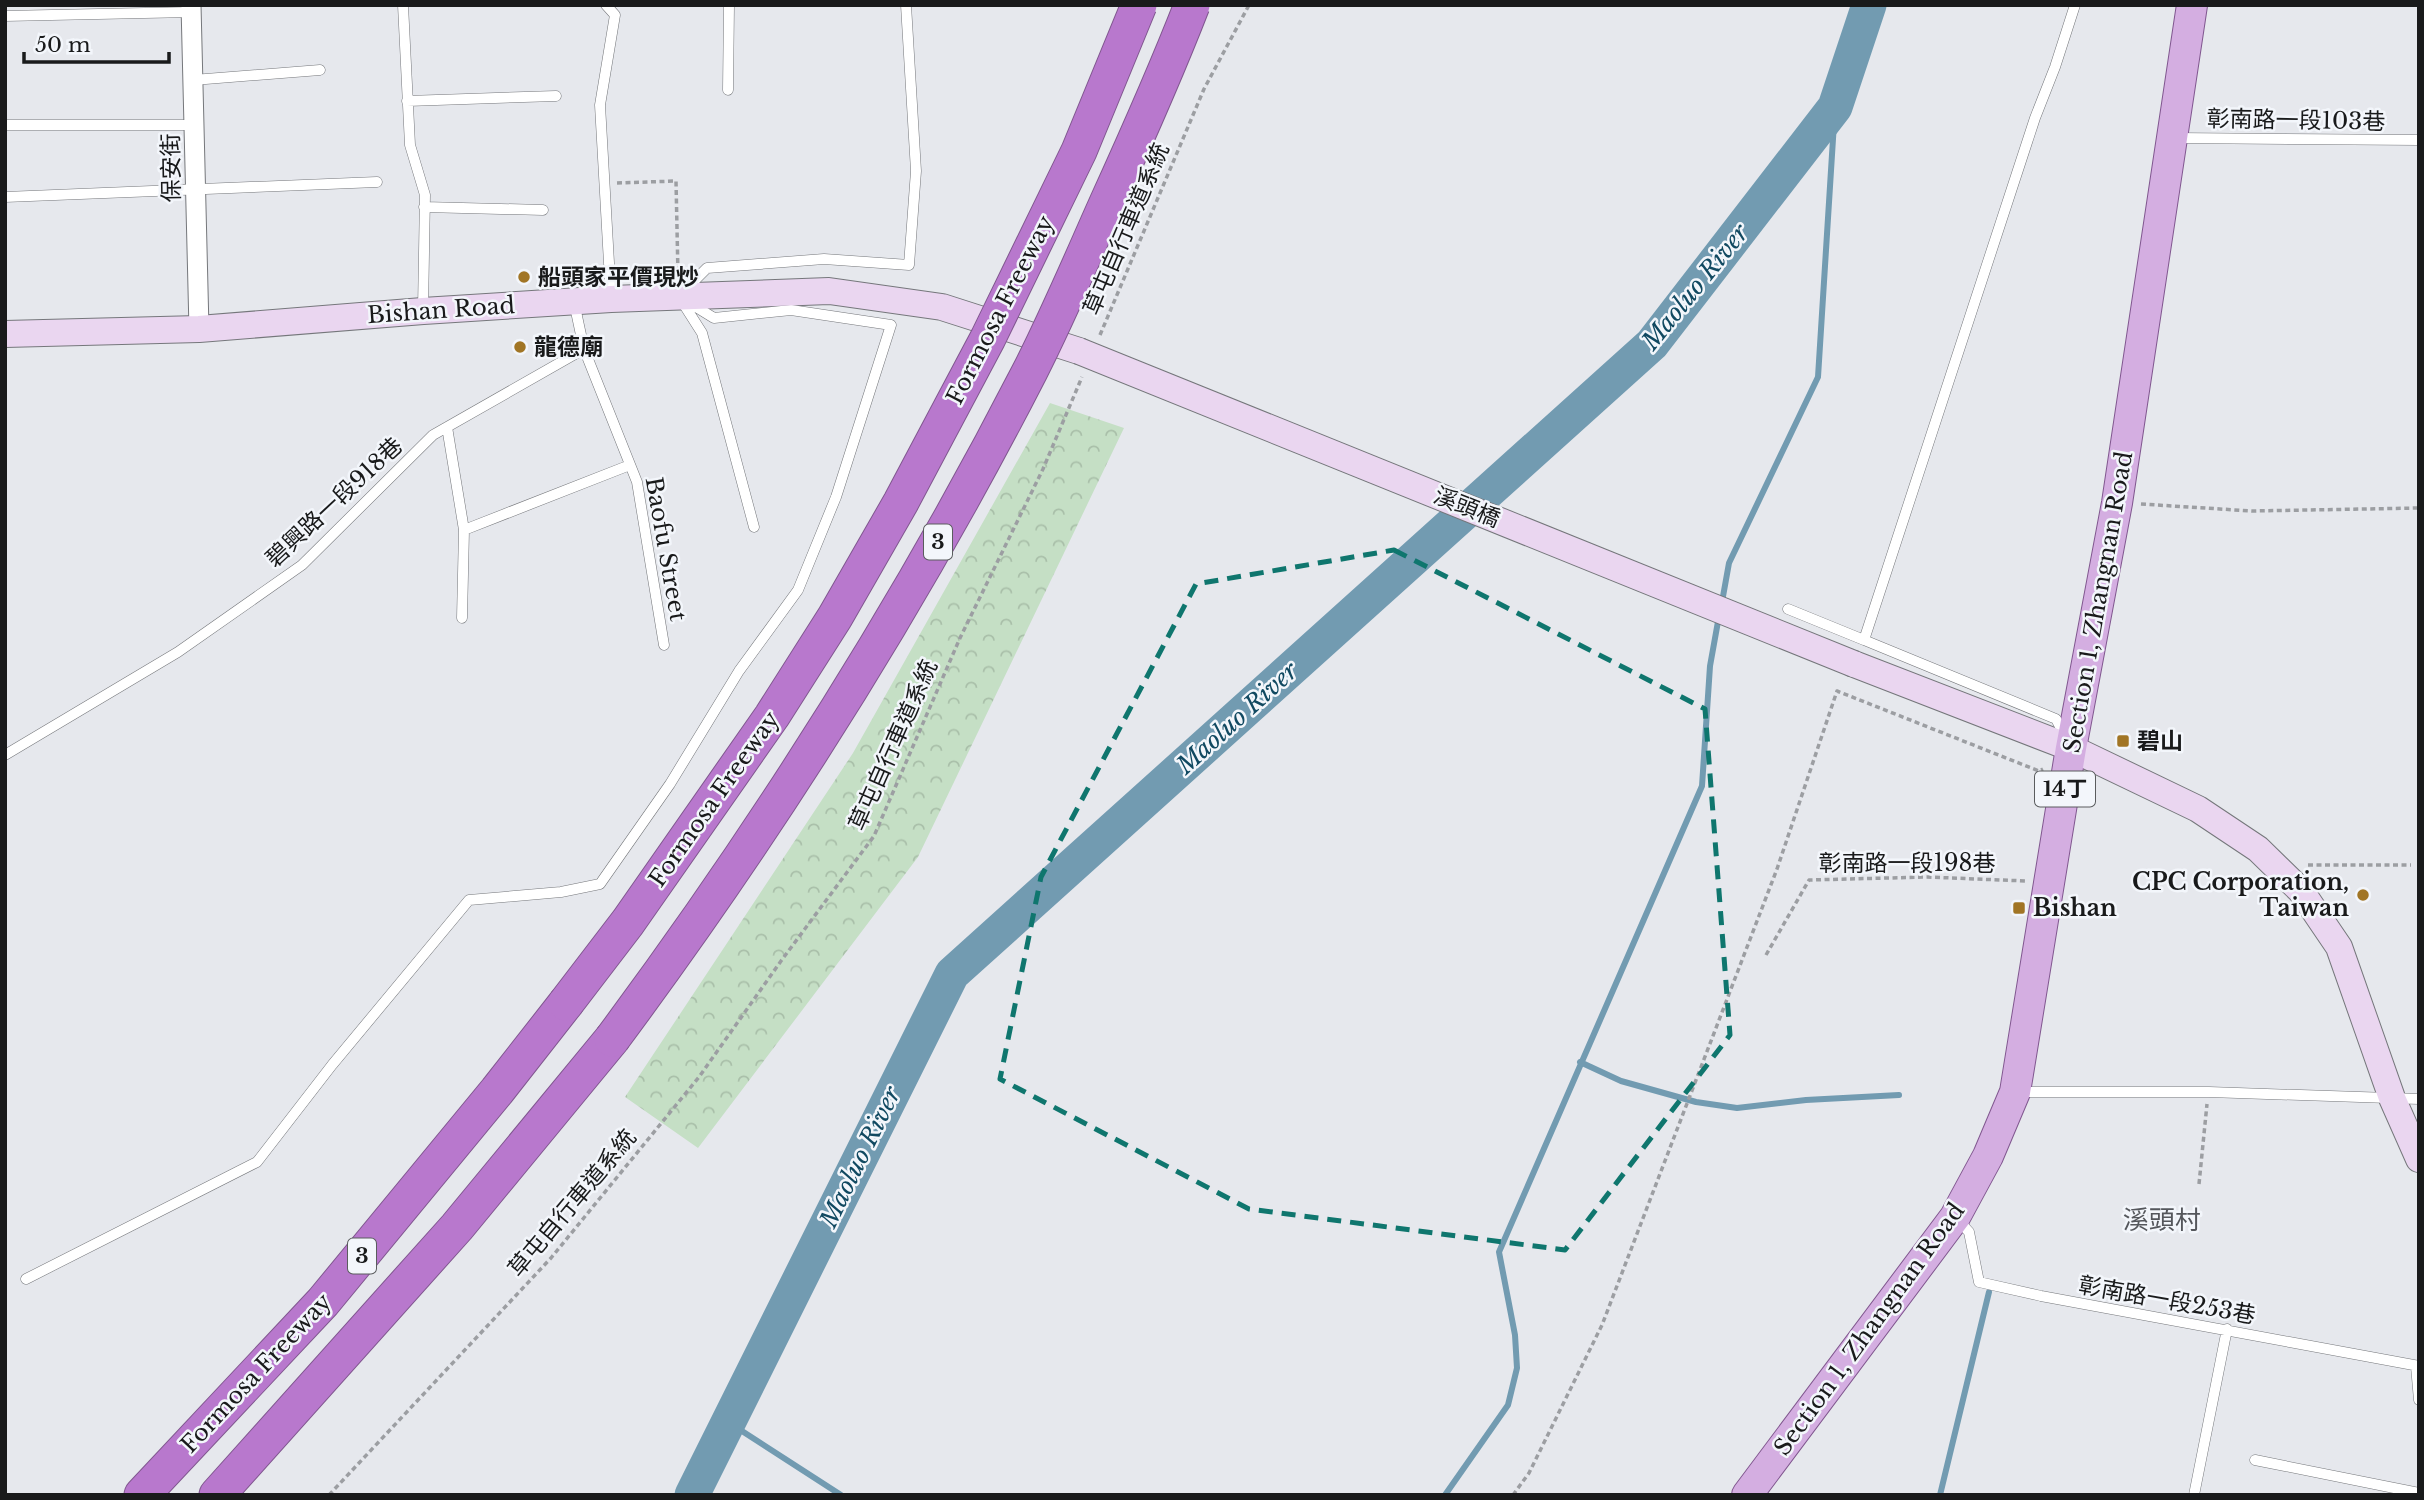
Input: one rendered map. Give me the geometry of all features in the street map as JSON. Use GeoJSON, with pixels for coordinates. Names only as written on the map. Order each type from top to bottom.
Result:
{"type":"FeatureCollection","features":[{"type":"Feature","properties":{"kind":"highway","name":"Formosa Freeway"},"geometry":{"type":"LineString","coordinates":[[142,1495],[323,1302],[497,1091],[628,922],[772,716],[835,617],[901,502],[988,338],[1073,163],[1139,5]]}},
{"type":"Feature","properties":{"kind":"highway","name":"3"},"geometry":{"type":"LineString","coordinates":[[216,1495],[457,1227],[612,1039],[749,848],[877,647],[965,494],[1032,368],[1167,69],[1192,5]]}},
{"type":"Feature","properties":{"kind":"main road","name":"Section 1, Zhangnan Road"},"geometry":{"type":"LineString","coordinates":[[1746,1495],[1955,1217],[1988,1156],[2015,1092],[2071,748],[2117,503],[2192,5]]}},
{"type":"Feature","properties":{"kind":"main road","name":"Bishan Road"},"geometry":{"type":"LineString","coordinates":[[5,334],[199,329],[611,299],[829,291],[942,307],[1087,354]]}},
{"type":"Feature","properties":{"kind":"main road","name":"溪頭橋"},"geometry":{"type":"LineString","coordinates":[[1087,354],[1859,652],[2198,809],[2258,849],[2301,891],[2339,947],[2392,1098],[2419,1159]]}},
{"type":"Feature","properties":{"kind":"street","name":"保安街"},"geometry":{"type":"LineString","coordinates":[[191,9],[199,329]]}},
{"type":"Feature","properties":{"kind":"lane"},"geometry":{"type":"LineString","coordinates":[[403,5],[410,145],[425,195],[423,311]]}},
{"type":"Feature","properties":{"kind":"lane"},"geometry":{"type":"LineString","coordinates":[[606,5],[616,10],[600,105],[611,299]]}},
{"type":"Feature","properties":{"kind":"lane"},"geometry":{"type":"LineString","coordinates":[[728,90],[729,5]]}},
{"type":"Feature","properties":{"kind":"lane"},"geometry":{"type":"LineString","coordinates":[[679,297],[708,268],[824,259],[909,265],[916,171],[906,5]]}},
{"type":"Feature","properties":{"kind":"lane"},"geometry":{"type":"LineString","coordinates":[[1788,609],[1859,652],[2075,5]]}},
{"type":"Feature","properties":{"kind":"lane"},"geometry":{"type":"LineString","coordinates":[[5,16],[191,9]]}},
{"type":"Feature","properties":{"kind":"lane"},"geometry":{"type":"LineString","coordinates":[[193,80],[320,70]]}},
{"type":"Feature","properties":{"kind":"lane"},"geometry":{"type":"LineString","coordinates":[[407,101],[556,96]]}},
{"type":"Feature","properties":{"kind":"lane"},"geometry":{"type":"LineString","coordinates":[[5,125],[194,125]]}},
{"type":"Feature","properties":{"kind":"lane","name":"彰南路一段103巷"},"geometry":{"type":"LineString","coordinates":[[2172,138],[2419,141]]}},
{"type":"Feature","properties":{"kind":"lane"},"geometry":{"type":"LineString","coordinates":[[5,197],[377,183]]}},
{"type":"Feature","properties":{"kind":"lane"},"geometry":{"type":"LineString","coordinates":[[424,207],[543,210]]}},
{"type":"Feature","properties":{"kind":"lane"},"geometry":{"type":"LineString","coordinates":[[26,1279],[257,1162],[332,1065],[469,900],[561,892],[600,884],[670,784],[738,671],[798,590],[836,497],[891,325],[791,310],[713,318],[679,297]]}},
{"type":"Feature","properties":{"kind":"lane"},"geometry":{"type":"LineString","coordinates":[[679,297],[702,333],[754,527]]}},
{"type":"Feature","properties":{"kind":"lane","name":"Baofu Street"},"geometry":{"type":"LineString","coordinates":[[574,302],[584,349],[637,482],[664,645]]}},
{"type":"Feature","properties":{"kind":"lane","name":"碧興路一段918巷"},"geometry":{"type":"LineString","coordinates":[[5,755],[178,652],[302,565],[433,435],[584,349]]}},
{"type":"Feature","properties":{"kind":"lane"},"geometry":{"type":"LineString","coordinates":[[447,427],[464,530],[461,618]]}},
{"type":"Feature","properties":{"kind":"lane"},"geometry":{"type":"LineString","coordinates":[[464,530],[630,465]]}},
{"type":"Feature","properties":{"kind":"lane"},"geometry":{"type":"LineString","coordinates":[[2015,1092],[2208,1092],[2419,1099]]}},
{"type":"Feature","properties":{"kind":"lane","name":"彰南路一段253巷"},"geometry":{"type":"LineString","coordinates":[[1955,1217],[1969,1232],[1979,1282],[2418,1366]]}},
{"type":"Feature","properties":{"kind":"lane"},"geometry":{"type":"LineString","coordinates":[[2194,1495],[2227,1329]]}},
{"type":"Feature","properties":{"kind":"lane"},"geometry":{"type":"LineString","coordinates":[[2418,1366],[2419,1400]]}},
{"type":"Feature","properties":{"kind":"lane"},"geometry":{"type":"LineString","coordinates":[[2255,1460],[2419,1493]]}},
{"type":"Feature","properties":{"kind":"path","name":"草屯自行車道系統"},"geometry":{"type":"LineString","coordinates":[[329,1495],[560,1247],[699,1077],[874,836],[960,638],[1043,469],[1087,354],[1204,89],[1249,5]]}},
{"type":"Feature","properties":{"kind":"path"},"geometry":{"type":"LineString","coordinates":[[605,184],[676,181],[679,297]]}},
{"type":"Feature","properties":{"kind":"path"},"geometry":{"type":"LineString","coordinates":[[2117,503],[2252,511],[2419,508]]}},
{"type":"Feature","properties":{"kind":"path"},"geometry":{"type":"LineString","coordinates":[[1513,1495],[1529,1473],[1602,1325],[1777,869],[1837,691],[2039,771],[2071,748]]}},
{"type":"Feature","properties":{"kind":"path"},"geometry":{"type":"LineString","coordinates":[[2274,865],[2411,865]]}},
{"type":"Feature","properties":{"kind":"path","name":"彰南路一段198巷"},"geometry":{"type":"LineString","coordinates":[[1766,955],[1809,880],[1927,877],[2049,882]]}},
{"type":"Feature","properties":{"kind":"path"},"geometry":{"type":"LineString","coordinates":[[2199,1184],[2208,1092]]}},
{"type":"Feature","properties":{"kind":"highlighted area"},"geometry":{"type":"Polygon","coordinates":[[[1394,550],[1705,709],[1730,1035],[1565,1250],[1249,1209],[1000,1079],[1041,877],[1196,584],[1394,550]]]}},
{"type":"Feature","properties":{"kind":"green space"},"geometry":{"type":"Polygon","coordinates":[[[1050,403],[1124,428],[918,857],[698,1148],[625,1097],[853,753],[1050,403]]]}},
{"type":"Feature","properties":{"kind":"waterway","name":"Maoluo River"},"geometry":{"type":"LineString","coordinates":[[692,1495],[952,974],[1652,344],[1835,107],[1869,5]]}},
{"type":"Feature","properties":{"kind":"waterway"},"geometry":{"type":"LineString","coordinates":[[1722,602],[1729,563],[1818,377],[1835,107]]}},
{"type":"Feature","properties":{"kind":"waterway"},"geometry":{"type":"LineString","coordinates":[[1445,1495],[1508,1405],[1517,1368],[1515,1335],[1499,1252],[1702,786],[1710,666],[1719,616]]}},
{"type":"Feature","properties":{"kind":"waterway"},"geometry":{"type":"LineString","coordinates":[[1580,1062],[1621,1081],[1696,1102],[1737,1108],[1806,1100],[1899,1095]]}},
{"type":"Feature","properties":{"kind":"waterway"},"geometry":{"type":"LineString","coordinates":[[1940,1495],[1989,1292]]}},
{"type":"Feature","properties":{"kind":"waterway"},"geometry":{"type":"LineString","coordinates":[[728,1422],[841,1495]]}},
{"type":"Feature","properties":{"kind":"place","name":"船頭家平價現炒"},"geometry":{"type":"Point","coordinates":[524,277]}},
{"type":"Feature","properties":{"kind":"place","name":"龍德廟"},"geometry":{"type":"Point","coordinates":[520,347]}},
{"type":"Feature","properties":{"kind":"place","name":"碧山"},"geometry":{"type":"Point","coordinates":[2123,741]}},
{"type":"Feature","properties":{"kind":"place","name":"CPC Corporation, Taiwan"},"geometry":{"type":"Point","coordinates":[2363,895]}},
{"type":"Feature","properties":{"kind":"place","name":"Bishan"},"geometry":{"type":"Point","coordinates":[2019,908]}},
{"type":"Feature","properties":{"kind":"district","name":"溪頭村"},"geometry":{"type":"Point","coordinates":[2162,1220]}}]}
